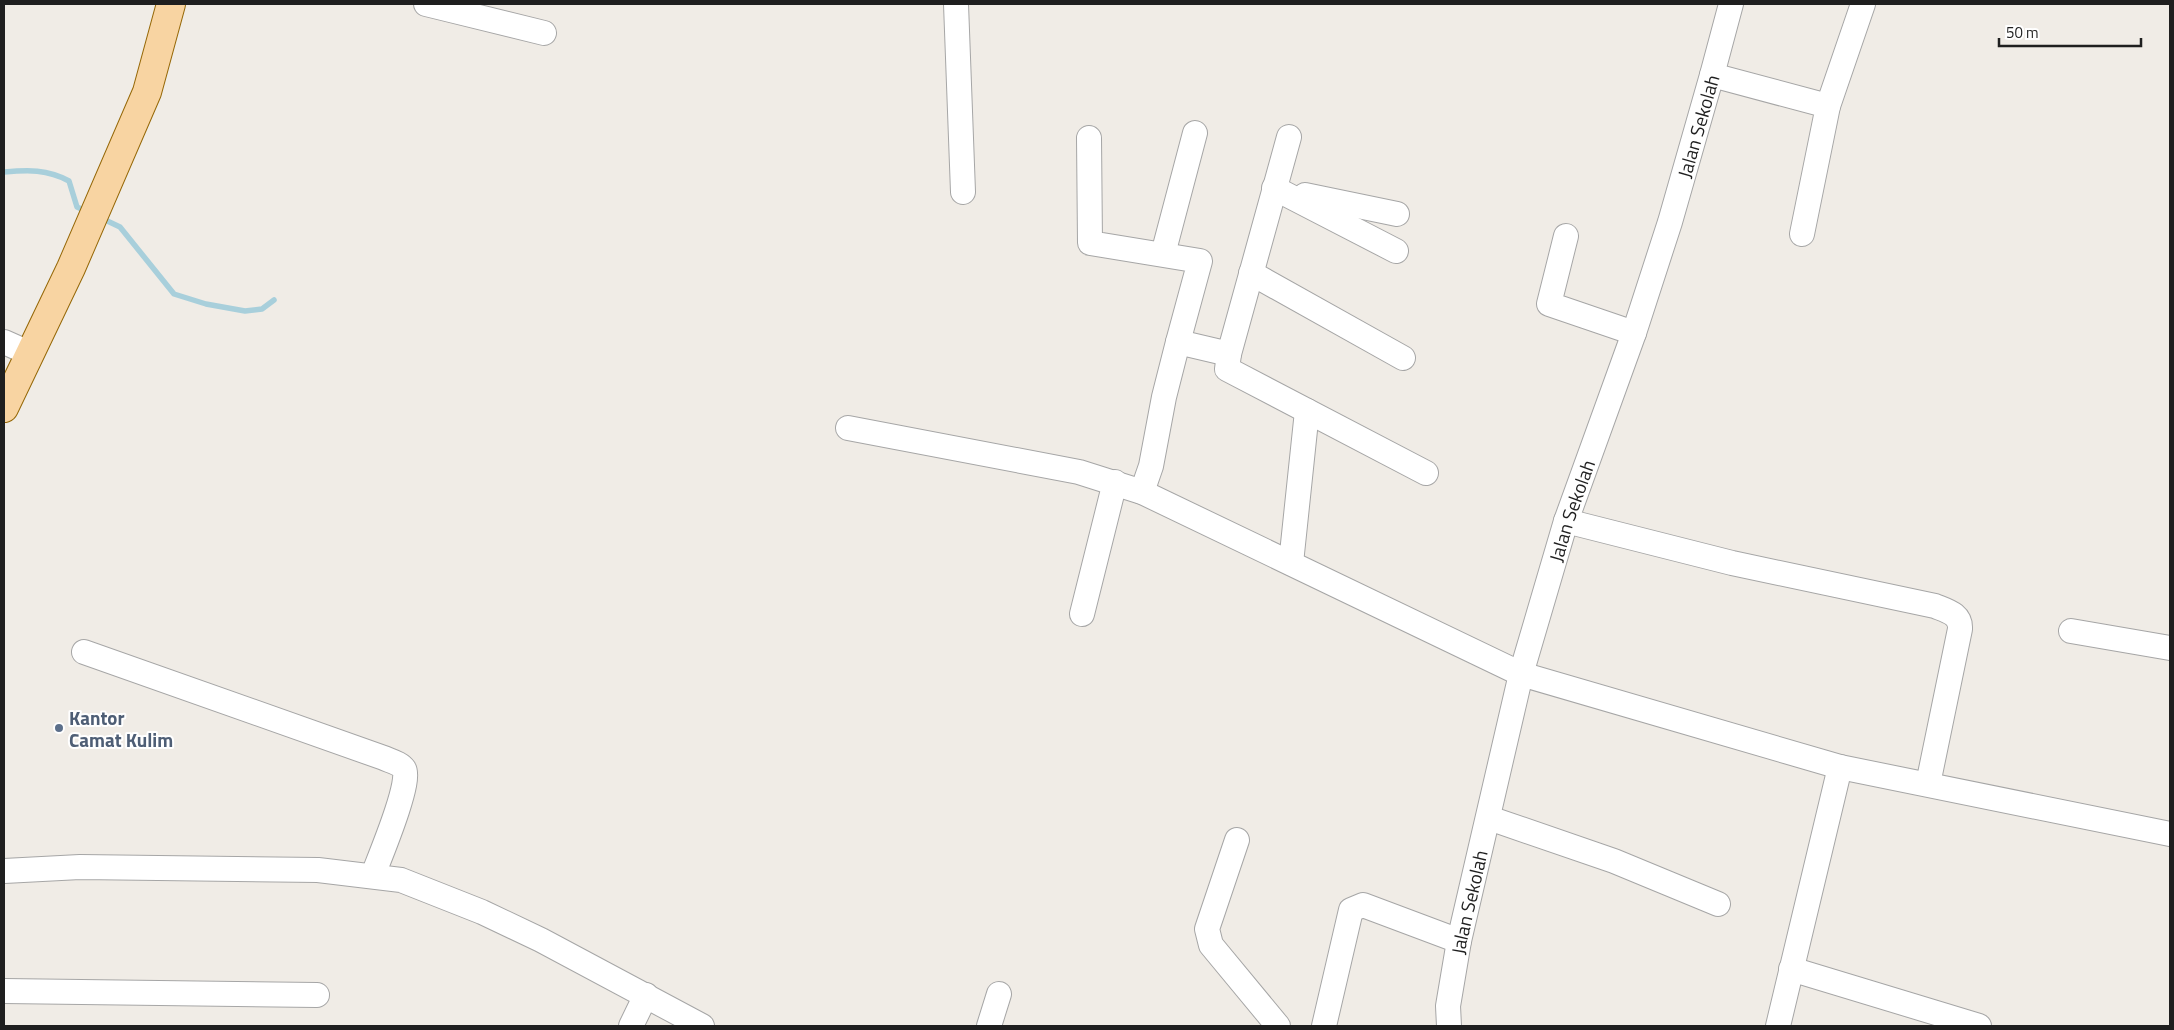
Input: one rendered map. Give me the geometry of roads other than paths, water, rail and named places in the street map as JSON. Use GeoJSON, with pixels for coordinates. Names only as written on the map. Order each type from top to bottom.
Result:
{"type":"FeatureCollection","features":[{"type":"Feature","properties":{"kind":"main road"},"geometry":{"type":"LineString","coordinates":[[4,408],[31,354],[147,92],[171,4]]}},
{"type":"Feature","properties":{"kind":"street"},"geometry":{"type":"LineString","coordinates":[[426,4],[544,33]]}},
{"type":"Feature","properties":{"kind":"street"},"geometry":{"type":"LineString","coordinates":[[956,4],[963,192]]}},
{"type":"Feature","properties":{"kind":"street","name":"Jalan Sekolah"},"geometry":{"type":"LineString","coordinates":[[1449,1026],[1448,1006],[1459,941],[1521,674],[1566,521],[1634,333],[1670,222],[1730,4]]}},
{"type":"Feature","properties":{"kind":"street"},"geometry":{"type":"LineString","coordinates":[[1802,234],[1828,106],[1863,4]]}},
{"type":"Feature","properties":{"kind":"street"},"geometry":{"type":"LineString","coordinates":[[1712,75],[1828,106]]}},
{"type":"Feature","properties":{"kind":"street"},"geometry":{"type":"LineString","coordinates":[[1163,254],[1196,133]]}},
{"type":"Feature","properties":{"kind":"street"},"geometry":{"type":"LineString","coordinates":[[1289,137],[1226,369],[1426,473]]}},
{"type":"Feature","properties":{"kind":"street"},"geometry":{"type":"LineString","coordinates":[[1089,138],[1090,243],[1200,261],[1164,397],[1151,466],[1142,492]]}},
{"type":"Feature","properties":{"kind":"street"},"geometry":{"type":"LineString","coordinates":[[1274,188],[1397,214]]}},
{"type":"Feature","properties":{"kind":"street"},"geometry":{"type":"LineString","coordinates":[[1274,188],[1396,251]]}},
{"type":"Feature","properties":{"kind":"street"},"geometry":{"type":"LineString","coordinates":[[1566,236],[1549,304],[1634,333]]}},
{"type":"Feature","properties":{"kind":"street"},"geometry":{"type":"LineString","coordinates":[[1251,273],[1403,358]]}},
{"type":"Feature","properties":{"kind":"street"},"geometry":{"type":"LineString","coordinates":[[4,342],[31,354]]}},
{"type":"Feature","properties":{"kind":"street"},"geometry":{"type":"LineString","coordinates":[[1178,342],[1229,354]]}},
{"type":"Feature","properties":{"kind":"street"},"geometry":{"type":"LineString","coordinates":[[1291,563],[1307,412]]}},
{"type":"Feature","properties":{"kind":"street"},"geometry":{"type":"LineString","coordinates":[[848,428],[1080,472],[1115,482],[1142,492],[1521,674],[1840,767],[2170,834]]}},
{"type":"Feature","properties":{"kind":"street"},"geometry":{"type":"LineString","coordinates":[[1082,614],[1115,482]]}},
{"type":"Feature","properties":{"kind":"street"},"geometry":{"type":"LineString","coordinates":[[1566,521],[1732,563],[1935,606],[1956,616],[1960,623],[1960,629],[1928,784]]}},
{"type":"Feature","properties":{"kind":"street"},"geometry":{"type":"LineString","coordinates":[[2070,631],[2170,648]]}},
{"type":"Feature","properties":{"kind":"street"},"geometry":{"type":"LineString","coordinates":[[84,652],[384,758],[403,768],[405,772],[403,795],[373,875]]}},
{"type":"Feature","properties":{"kind":"street"},"geometry":{"type":"LineString","coordinates":[[1778,1026],[1840,767]]}},
{"type":"Feature","properties":{"kind":"street"},"geometry":{"type":"LineString","coordinates":[[1489,818],[1614,861],[1718,904]]}},
{"type":"Feature","properties":{"kind":"street"},"geometry":{"type":"LineString","coordinates":[[1237,840],[1207,929],[1207,938],[1278,1026]]}},
{"type":"Feature","properties":{"kind":"street"},"geometry":{"type":"LineString","coordinates":[[4,871],[138,868],[318,870],[373,875],[401,880],[482,912],[646,995],[702,1026]]}},
{"type":"Feature","properties":{"kind":"street"},"geometry":{"type":"LineString","coordinates":[[1324,1026],[1351,910],[1354,907],[1362,905],[1459,941]]}},
{"type":"Feature","properties":{"kind":"street"},"geometry":{"type":"LineString","coordinates":[[1791,969],[1979,1026]]}},
{"type":"Feature","properties":{"kind":"street"},"geometry":{"type":"LineString","coordinates":[[4,991],[317,995]]}},
{"type":"Feature","properties":{"kind":"street"},"geometry":{"type":"LineString","coordinates":[[989,1026],[999,994]]}},
{"type":"Feature","properties":{"kind":"street"},"geometry":{"type":"LineString","coordinates":[[631,1026],[646,995]]}},
{"type":"Feature","properties":{"kind":"waterway"},"geometry":{"type":"LineString","coordinates":[[4,172],[37,171],[61,177],[69,181],[77,207],[88,212]]}},
{"type":"Feature","properties":{"kind":"waterway"},"geometry":{"type":"LineString","coordinates":[[101,218],[120,227],[174,294],[206,304],[245,311],[262,309],[274,300]]}},
{"type":"Feature","properties":{"kind":"place","name":"Kantor Camat Kulim"},"geometry":{"type":"Point","coordinates":[59,728]}}]}
